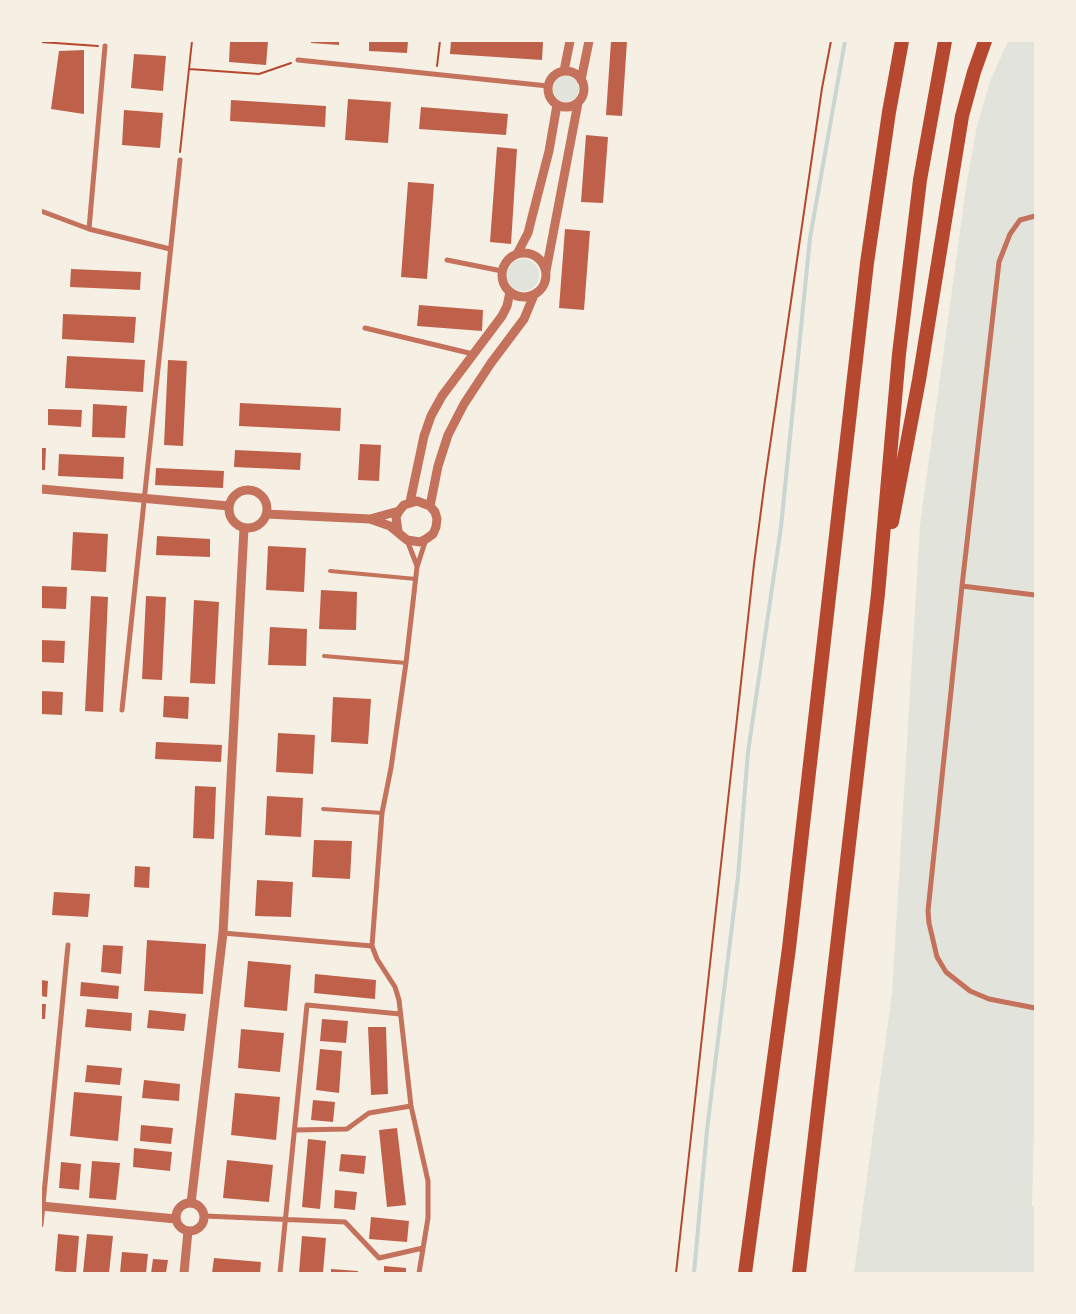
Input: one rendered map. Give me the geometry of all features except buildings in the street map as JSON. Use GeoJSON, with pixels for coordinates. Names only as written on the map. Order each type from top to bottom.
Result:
{"type":"FeatureCollection","features":[{"type":"Feature","properties":{"kind":"highway"},"geometry":{"type":"LineString","coordinates":[[745,1273],[789,948],[867,263],[889,112],[902,41]]}},
{"type":"Feature","properties":{"kind":"highway"},"geometry":{"type":"LineString","coordinates":[[799,1273],[878,594],[899,354],[920,180],[945,41]]}},
{"type":"Feature","properties":{"kind":"highway"},"geometry":{"type":"LineString","coordinates":[[878,594],[919,380],[962,116],[985,41]]}},
{"type":"Feature","properties":{"kind":"street"},"geometry":{"type":"LineString","coordinates":[[564,71],[570,41]]}},
{"type":"Feature","properties":{"kind":"street"},"geometry":{"type":"LineString","coordinates":[[407,540],[420,542],[433,534],[437,519],[430,506],[438,466],[448,435],[480,379],[524,319],[534,295],[544,285],[578,102],[584,89],[582,80],[589,41]]}},
{"type":"Feature","properties":{"kind":"street"},"geometry":{"type":"LineString","coordinates":[[89,229],[105,46]]}},
{"type":"Feature","properties":{"kind":"street"},"geometry":{"type":"LineString","coordinates":[[298,60],[548,86]]}},
{"type":"Feature","properties":{"kind":"street"},"geometry":{"type":"LineString","coordinates":[[578,102],[568,107],[557,105],[550,97],[548,86],[552,78],[564,71],[574,73],[582,80]]}},
{"type":"Feature","properties":{"kind":"street"},"geometry":{"type":"LineString","coordinates":[[517,254],[528,233],[531,222],[549,151],[557,105]]}},
{"type":"Feature","properties":{"kind":"street"},"geometry":{"type":"LineString","coordinates":[[122,710],[180,160]]}},
{"type":"Feature","properties":{"kind":"street"},"geometry":{"type":"LineString","coordinates":[[41,211],[89,229],[170,249]]}},
{"type":"Feature","properties":{"kind":"street"},"geometry":{"type":"LineString","coordinates":[[1035,216],[1020,220],[1010,234],[999,262],[962,586],[928,911],[929,924],[937,957],[946,972],[958,983],[970,991],[990,999],[1035,1008]]}},
{"type":"Feature","properties":{"kind":"street"},"geometry":{"type":"LineString","coordinates":[[534,295],[521,297],[510,292],[503,283],[502,271],[505,263],[517,254],[532,254],[538,258],[546,271]]}},
{"type":"Feature","properties":{"kind":"street"},"geometry":{"type":"LineString","coordinates":[[447,260],[502,271]]}},
{"type":"Feature","properties":{"kind":"street"},"geometry":{"type":"LineString","coordinates":[[410,502],[424,436],[432,416],[442,396],[502,316],[507,306],[510,292]]}},
{"type":"Feature","properties":{"kind":"street"},"geometry":{"type":"LineString","coordinates":[[365,328],[474,354]]}},
{"type":"Feature","properties":{"kind":"street"},"geometry":{"type":"LineString","coordinates":[[41,489],[229,506]]}},
{"type":"Feature","properties":{"kind":"street"},"geometry":{"type":"LineString","coordinates":[[248,491],[255,492],[264,501],[266,514],[258,526],[244,528],[232,520],[229,506],[236,495],[248,491]]}},
{"type":"Feature","properties":{"kind":"street"},"geometry":{"type":"LineString","coordinates":[[370,519],[399,510],[410,502],[417,501],[430,506]]}},
{"type":"Feature","properties":{"kind":"street"},"geometry":{"type":"LineString","coordinates":[[398,531],[396,524],[399,510]]}},
{"type":"Feature","properties":{"kind":"street"},"geometry":{"type":"LineString","coordinates":[[266,514],[370,519],[390,526],[407,540],[417,567]]}},
{"type":"Feature","properties":{"kind":"street"},"geometry":{"type":"LineString","coordinates":[[192,1203],[222,933],[244,528]]}},
{"type":"Feature","properties":{"kind":"street"},"geometry":{"type":"LineString","coordinates":[[419,1273],[428,1218],[428,1181],[411,1106],[399,1000],[395,987],[377,959],[372,946],[382,813],[391,768],[406,663],[417,567],[426,540]]}},
{"type":"Feature","properties":{"kind":"street"},"geometry":{"type":"LineString","coordinates":[[962,586],[1035,594]]}},
{"type":"Feature","properties":{"kind":"street"},"geometry":{"type":"LineString","coordinates":[[222,933],[372,946]]}},
{"type":"Feature","properties":{"kind":"street"},"geometry":{"type":"LineString","coordinates":[[41,1225],[68,945]]}},
{"type":"Feature","properties":{"kind":"street"},"geometry":{"type":"LineString","coordinates":[[280,1273],[307,1005],[400,1014]]}},
{"type":"Feature","properties":{"kind":"street"},"geometry":{"type":"LineString","coordinates":[[294,1130],[347,1128],[369,1113],[411,1106]]}},
{"type":"Feature","properties":{"kind":"street"},"geometry":{"type":"LineString","coordinates":[[186,1203],[192,1203],[201,1207],[205,1216],[202,1226],[193,1231],[180,1228],[176,1219],[178,1209],[186,1203]]}},
{"type":"Feature","properties":{"kind":"street"},"geometry":{"type":"LineString","coordinates":[[42,1207],[176,1219]]}},
{"type":"Feature","properties":{"kind":"street"},"geometry":{"type":"LineString","coordinates":[[205,1216],[346,1222],[379,1258],[423,1248]]}},
{"type":"Feature","properties":{"kind":"street"},"geometry":{"type":"LineString","coordinates":[[184,1273],[188,1231]]}},
{"type":"Feature","properties":{"kind":"lane"},"geometry":{"type":"LineString","coordinates":[[330,571],[416,579]]}},
{"type":"Feature","properties":{"kind":"lane"},"geometry":{"type":"LineString","coordinates":[[324,656],[406,663]]}},
{"type":"Feature","properties":{"kind":"lane"},"geometry":{"type":"LineString","coordinates":[[323,809],[382,813]]}},
{"type":"Feature","properties":{"kind":"path"},"geometry":{"type":"LineString","coordinates":[[180,160],[192,41]]}},
{"type":"Feature","properties":{"kind":"path"},"geometry":{"type":"LineString","coordinates":[[436,74],[440,41]]}},
{"type":"Feature","properties":{"kind":"path"},"geometry":{"type":"LineString","coordinates":[[676,1273],[754,564],[821,97],[831,41]]}},
{"type":"Feature","properties":{"kind":"path"},"geometry":{"type":"LineString","coordinates":[[41,42],[105,46]]}},
{"type":"Feature","properties":{"kind":"path"},"geometry":{"type":"LineString","coordinates":[[189,69],[258,74],[298,60]]}},
{"type":"Feature","properties":{"kind":"shaded area"},"geometry":{"type":"Polygon","coordinates":[[[1008,41],[1035,41],[1035,1086],[1032,1206],[1035,1207],[1035,1273],[854,1273],[892,993],[920,525],[966,187],[977,126],[990,81],[1008,41]]]}},
{"type":"Feature","properties":{"kind":"shaded area"},"geometry":{"type":"Polygon","coordinates":[[[566,76],[575,80],[579,89],[575,98],[566,102],[557,98],[553,89],[557,80],[566,76]]]}},
{"type":"Feature","properties":{"kind":"shaded area"},"geometry":{"type":"Polygon","coordinates":[[[523,259],[529,260],[534,264],[538,269],[538,281],[534,286],[529,290],[523,291],[517,290],[512,286],[508,281],[507,275],[508,269],[512,264],[517,260],[523,259]]]}},
{"type":"Feature","properties":{"kind":"waterway"},"geometry":{"type":"LineString","coordinates":[[694,1273],[707,1130],[738,877],[748,752],[781,527],[810,238],[845,41]]}}]}
